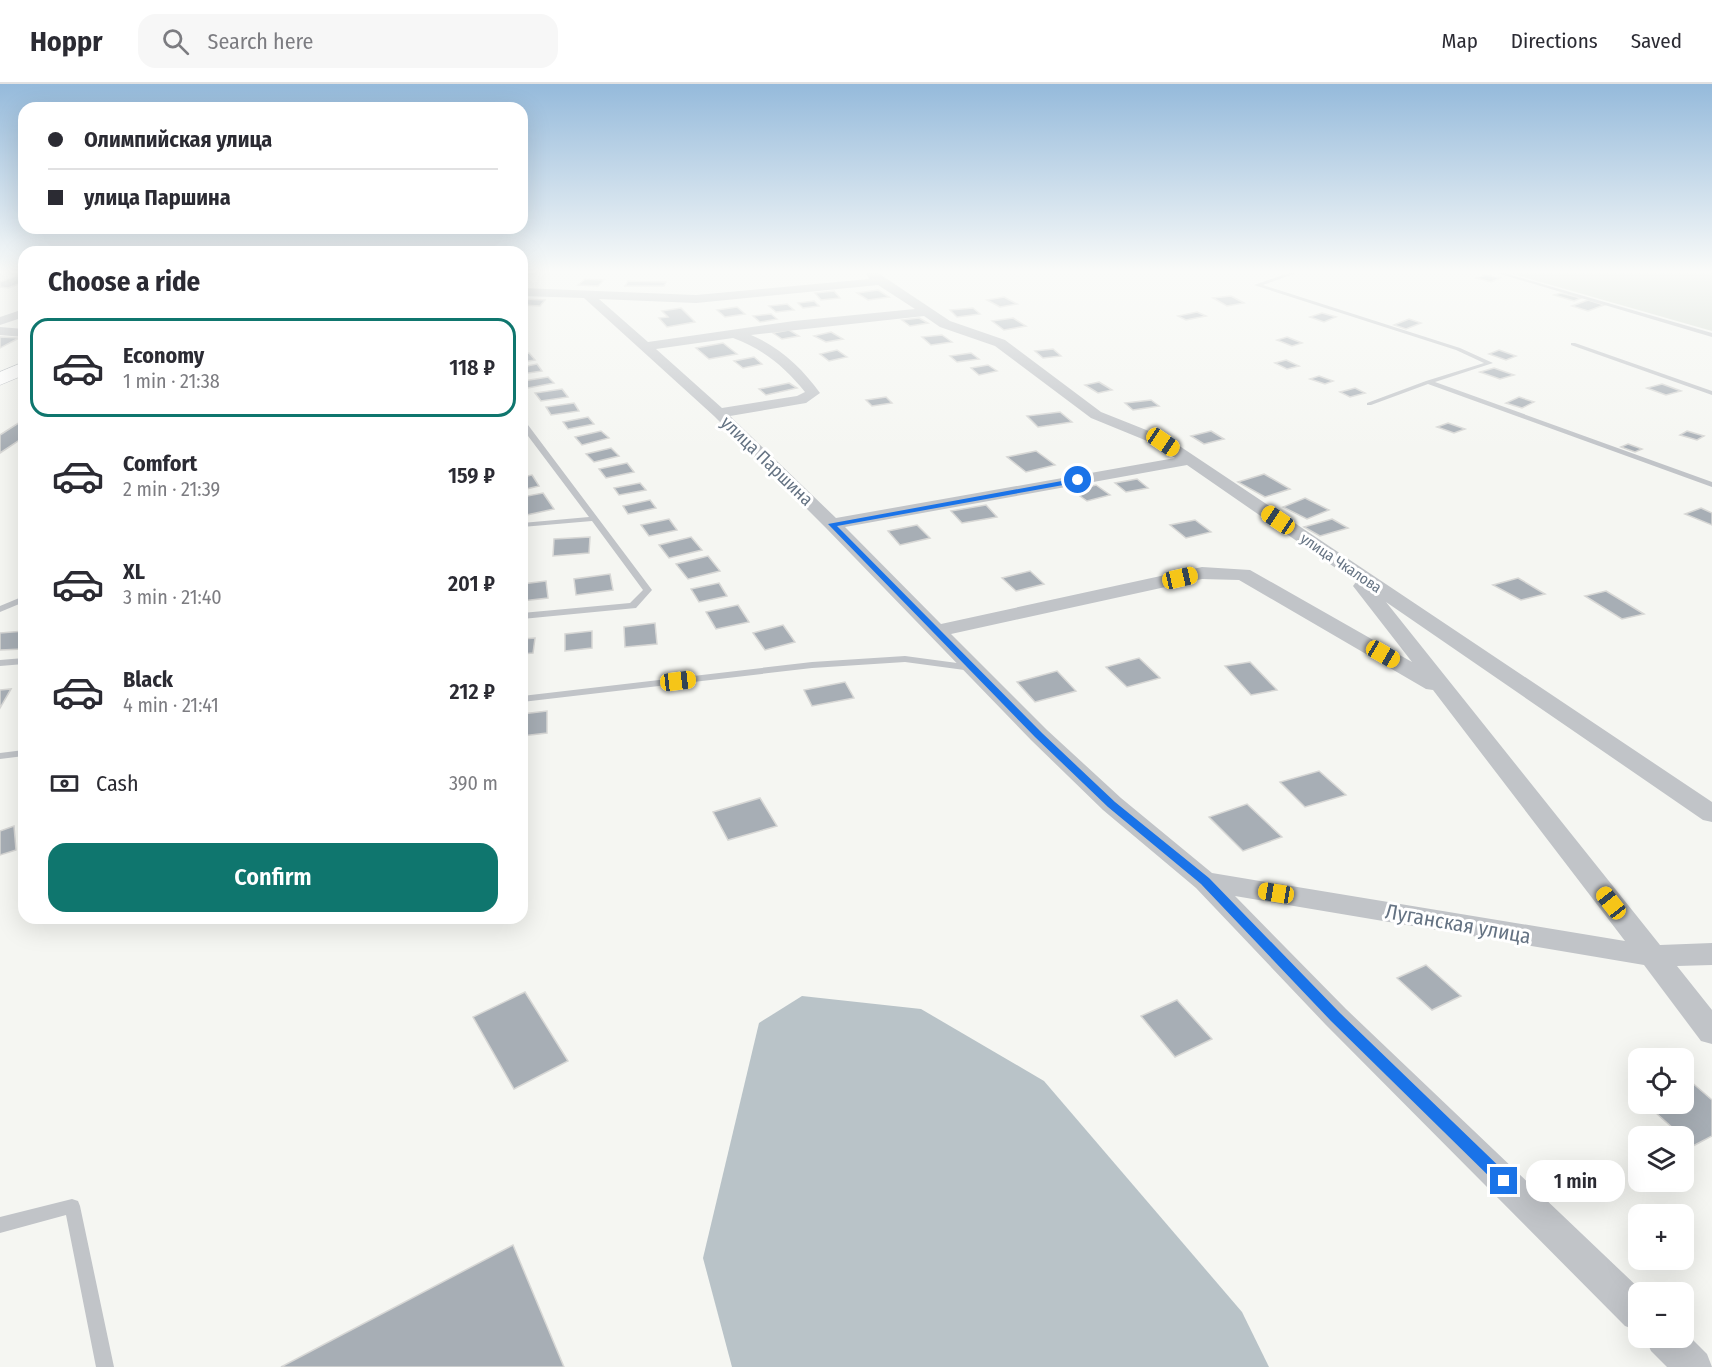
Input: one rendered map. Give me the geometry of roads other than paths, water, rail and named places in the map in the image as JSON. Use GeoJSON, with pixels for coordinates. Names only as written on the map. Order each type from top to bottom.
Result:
{"type":"FeatureCollection","features":[{"type":"Feature","properties":{"kind":"street","name":"улица Паршина"},"geometry":{"type":"LineString","coordinates":[[631,333],[719,413],[832,524],[1039,735],[1112,804],[1205,881],[1336,1017],[1628,1302]]}},
{"type":"Feature","properties":{"kind":"street"},"geometry":{"type":"LineString","coordinates":[[646,346],[733,333],[757,341],[781,357],[813,393],[801,400],[719,413]]}},
{"type":"Feature","properties":{"kind":"street","name":"улица Чкалова"},"geometry":{"type":"LineString","coordinates":[[971,333],[1000,343],[1096,415],[1163,442],[1712,814]]}},
{"type":"Feature","properties":{"kind":"street"},"geometry":{"type":"LineString","coordinates":[[0,379],[18,371]]}},
{"type":"Feature","properties":{"kind":"street"},"geometry":{"type":"LineString","coordinates":[[832,524],[1189,460]]}},
{"type":"Feature","properties":{"kind":"street"},"geometry":{"type":"LineString","coordinates":[[1349,568],[1712,1032]]}},
{"type":"Feature","properties":{"kind":"street"},"geometry":{"type":"LineString","coordinates":[[937,631],[1202,573],[1243,574],[1443,689]]}},
{"type":"Feature","properties":{"kind":"street","name":"Луганская улица"},"geometry":{"type":"LineString","coordinates":[[1205,881],[1653,956],[1712,954]]}},
{"type":"Feature","properties":{"kind":"street"},"geometry":{"type":"LineString","coordinates":[[1674,1348],[1694,1367]]}},
{"type":"Feature","properties":{"kind":"lane"},"geometry":{"type":"LineString","coordinates":[[1370,404],[1428,382],[1490,363],[1458,348],[1408,333]]}},
{"type":"Feature","properties":{"kind":"lane"},"geometry":{"type":"LineString","coordinates":[[1573,344],[1712,393]]}},
{"type":"Feature","properties":{"kind":"lane"},"geometry":{"type":"LineString","coordinates":[[1428,382],[1712,485]]}},
{"type":"Feature","properties":{"kind":"lane"},"geometry":{"type":"LineString","coordinates":[[528,431],[592,519],[648,590],[633,606],[528,615]]}},
{"type":"Feature","properties":{"kind":"lane"},"geometry":{"type":"LineString","coordinates":[[528,524],[592,519]]}},
{"type":"Feature","properties":{"kind":"lane"},"geometry":{"type":"LineString","coordinates":[[0,609],[18,602]]}},
{"type":"Feature","properties":{"kind":"lane"},"geometry":{"type":"LineString","coordinates":[[528,698],[812,665],[905,659],[975,668]]}},
{"type":"Feature","properties":{"kind":"lane"},"geometry":{"type":"LineString","coordinates":[[0,663],[18,662]]}},
{"type":"Feature","properties":{"kind":"lane"},"geometry":{"type":"LineString","coordinates":[[0,756],[18,754]]}},
{"type":"Feature","properties":{"kind":"lane"},"geometry":{"type":"LineString","coordinates":[[0,1224],[72,1206],[105,1367]]}}]}
